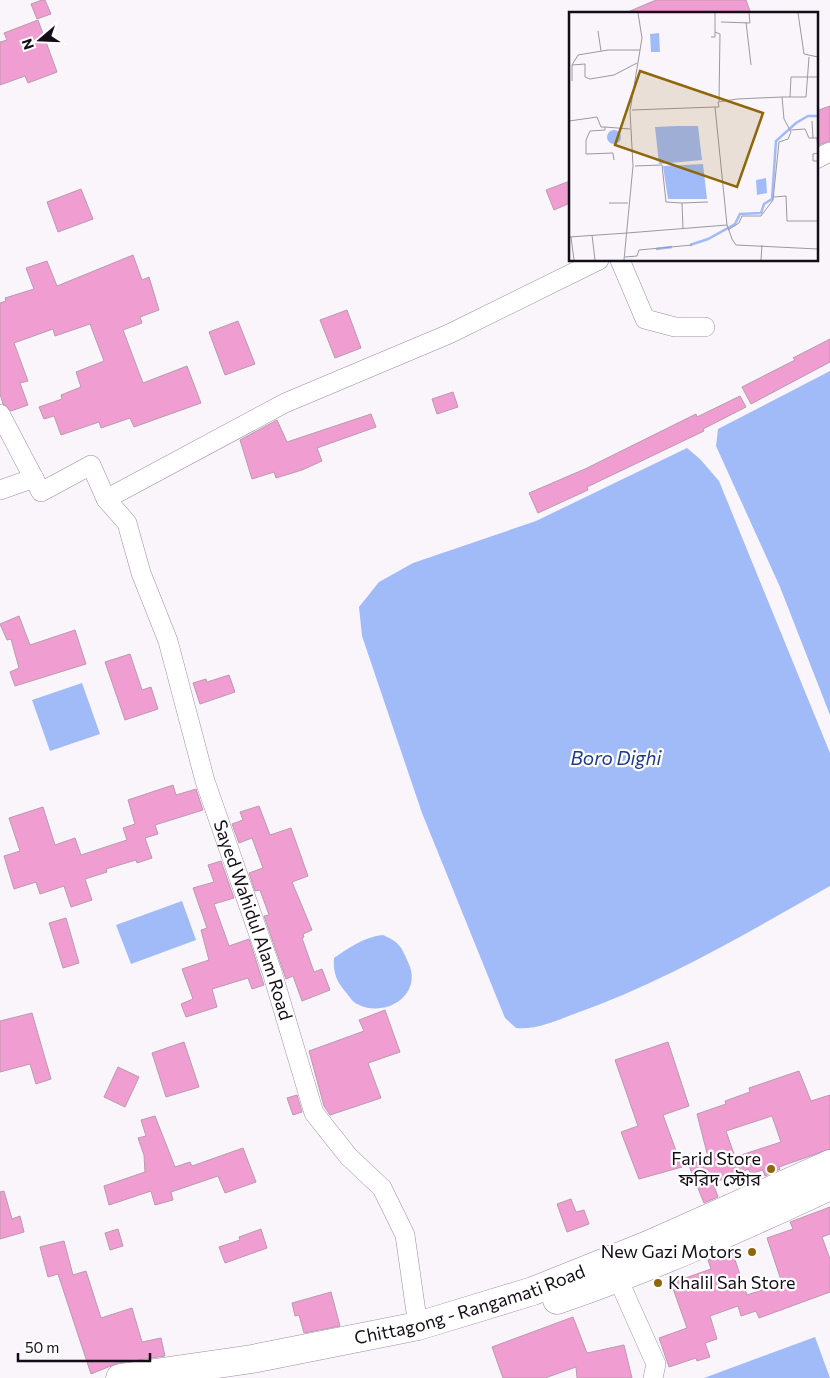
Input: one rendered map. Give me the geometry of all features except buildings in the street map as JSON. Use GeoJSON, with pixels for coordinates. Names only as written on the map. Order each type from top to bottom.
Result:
{"type":"FeatureCollection","features":[{"type":"Feature","properties":{"kind":"highway","name":"Chittagong - Rangamati Road"},"geometry":{"type":"LineString","coordinates":[[120,1378],[252,1359],[418,1326],[533,1291],[648,1245],[830,1164]]}},
{"type":"Feature","properties":{"kind":"highway","name":"Chittagong - Rangamati Road"},"geometry":{"type":"LineString","coordinates":[[252,1378],[371,1355],[442,1338],[618,1279],[694,1248],[830,1186]]}},
{"type":"Feature","properties":{"kind":"street"},"geometry":{"type":"LineString","coordinates":[[818,158],[830,152]]}},
{"type":"Feature","properties":{"kind":"street"},"geometry":{"type":"LineString","coordinates":[[106,499],[285,403],[449,334],[597,261]]}},
{"type":"Feature","properties":{"kind":"street"},"geometry":{"type":"LineString","coordinates":[[620,261],[645,319],[675,327],[705,327]]}},
{"type":"Feature","properties":{"kind":"street"},"geometry":{"type":"LineString","coordinates":[[0,414],[34,478],[0,490]]}},
{"type":"Feature","properties":{"kind":"street","name":"Sayed Wahidul Alam Road"},"geometry":{"type":"LineString","coordinates":[[34,478],[41,492],[91,465],[106,499],[127,523],[141,573],[168,641],[205,782],[272,972],[314,1113],[349,1157],[382,1188],[405,1236],[418,1326]]}},
{"type":"Feature","properties":{"kind":"street"},"geometry":{"type":"LineString","coordinates":[[618,1279],[656,1364],[653,1378]]}},
{"type":"Feature","properties":{"kind":"water"},"geometry":{"type":"Polygon","coordinates":[[[830,371],[830,715],[780,587],[716,446],[718,429],[830,371]]]}},
{"type":"Feature","properties":{"kind":"water","name":"Boro Dighi"},"geometry":{"type":"Polygon","coordinates":[[[687,448],[700,459],[719,481],[830,753],[830,886],[705,956],[641,987],[553,1022],[531,1028],[516,1028],[505,1018],[422,813],[362,636],[359,607],[379,582],[413,563],[536,521],[687,448]]]}},
{"type":"Feature","properties":{"kind":"water"},"geometry":{"type":"Polygon","coordinates":[[[82,683],[100,734],[50,751],[32,700],[82,683]]]}},
{"type":"Feature","properties":{"kind":"water"},"geometry":{"type":"Polygon","coordinates":[[[182,901],[196,940],[131,964],[116,925],[182,901]]]}},
{"type":"Feature","properties":{"kind":"water"},"geometry":{"type":"Polygon","coordinates":[[[383,935],[397,943],[404,952],[412,974],[411,985],[399,1001],[390,1006],[368,1008],[355,1003],[341,986],[334,967],[334,958],[363,940],[383,935]]]}},
{"type":"Feature","properties":{"kind":"water"},"geometry":{"type":"Polygon","coordinates":[[[815,1337],[830,1378],[704,1378],[815,1337]]]}},
{"type":"Feature","properties":{"kind":"place","name":"Farid Store ফরিদ স্টোর"},"geometry":{"type":"Point","coordinates":[771,1169]}},
{"type":"Feature","properties":{"kind":"place","name":"New Gazi Motors"},"geometry":{"type":"Point","coordinates":[752,1252]}},
{"type":"Feature","properties":{"kind":"place","name":"Khalil Sah Store"},"geometry":{"type":"Point","coordinates":[658,1283]}}]}
